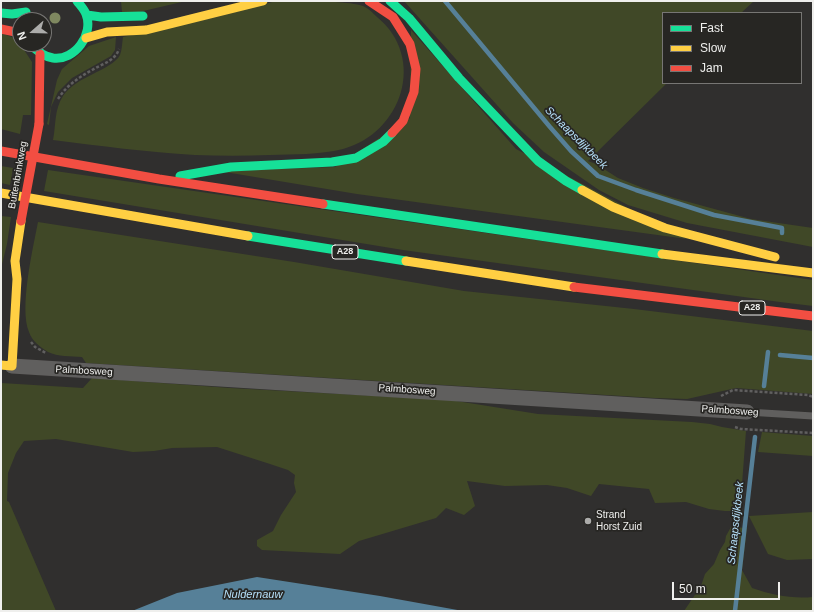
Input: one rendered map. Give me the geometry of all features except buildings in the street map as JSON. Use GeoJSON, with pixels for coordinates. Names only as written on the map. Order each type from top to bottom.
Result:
{"type":"FeatureCollection","features":[{"type":"Feature","properties":{"kind":"main road"},"geometry":{"type":"LineString","coordinates":[[40,54],[58,62],[80,48],[86,38],[89,26],[87,15],[83,7],[77,1]]}},
{"type":"Feature","properties":{"kind":"main road"},"geometry":{"type":"LineString","coordinates":[[86,38],[92,35],[153,28],[263,1]]}},
{"type":"Feature","properties":{"kind":"main road"},"geometry":{"type":"LineString","coordinates":[[159,179],[231,167],[332,162],[356,158],[383,142],[404,121],[414,92],[416,69],[410,44],[393,17],[369,1]]}},
{"type":"Feature","properties":{"kind":"main road"},"geometry":{"type":"LineString","coordinates":[[390,1],[409,18],[459,78],[514,137],[538,161],[566,181],[613,207],[664,228],[813,267]]}},
{"type":"Feature","properties":{"kind":"main road"},"geometry":{"type":"LineString","coordinates":[[27,12],[33,2]]}},
{"type":"Feature","properties":{"kind":"main road"},"geometry":{"type":"LineString","coordinates":[[1,14],[12,15]]}},
{"type":"Feature","properties":{"kind":"main road"},"geometry":{"type":"LineString","coordinates":[[87,15],[101,17],[152,15]]}},
{"type":"Feature","properties":{"kind":"main road"},"geometry":{"type":"LineString","coordinates":[[1,29],[12,31]]}},
{"type":"Feature","properties":{"kind":"main road","name":"Buitenbrinkweg"},"geometry":{"type":"LineString","coordinates":[[40,54],[40,120]]}},
{"type":"Feature","properties":{"kind":"main road","name":"Buitenbrinkweg"},"geometry":{"type":"LineString","coordinates":[[7,366],[16,279],[15,261],[40,120],[47,97]]}},
{"type":"Feature","properties":{"kind":"main road"},"geometry":{"type":"LineString","coordinates":[[1,151],[159,179],[627,250],[813,273]]}},
{"type":"Feature","properties":{"kind":"main road","name":"A28"},"geometry":{"type":"LineString","coordinates":[[1,193],[238,235],[548,283],[813,316]]}},
{"type":"Feature","properties":{"kind":"main road","name":"Buitenbrinkweg"},"geometry":{"type":"LineString","coordinates":[[6,278],[15,261]]}},
{"type":"Feature","properties":{"kind":"street","name":"Palmbosweg"},"geometry":{"type":"LineString","coordinates":[[7,366],[747,412]]}},
{"type":"Feature","properties":{"kind":"lane","name":"Palmbosweg"},"geometry":{"type":"LineString","coordinates":[[747,412],[813,416]]}},
{"type":"Feature","properties":{"kind":"path"},"geometry":{"type":"LineString","coordinates":[[57,103],[58,98],[68,86],[92,70],[112,60],[119,50],[119,33]]}},
{"type":"Feature","properties":{"kind":"path"},"geometry":{"type":"LineString","coordinates":[[720,396],[733,390],[808,395],[813,397]]}},
{"type":"Feature","properties":{"kind":"green space"},"geometry":{"type":"Polygon","coordinates":[[[121,1],[186,1],[139,12],[122,12],[121,1]]]}},
{"type":"Feature","properties":{"kind":"green space"},"geometry":{"type":"Polygon","coordinates":[[[276,1],[334,2],[363,6],[369,9],[392,34],[401,53],[404,73],[401,92],[393,111],[380,127],[363,140],[343,149],[325,152],[232,156],[159,152],[53,140],[58,107],[63,96],[76,83],[116,61],[121,53],[123,37],[217,17],[276,1]]]}},
{"type":"Feature","properties":{"kind":"green space"},"geometry":{"type":"Polygon","coordinates":[[[404,1],[754,1],[742,12],[662,12],[662,84],[666,84],[588,161],[596,164],[618,178],[674,198],[751,219],[813,228],[813,247],[687,223],[628,205],[599,190],[544,152],[513,123],[404,1]]]}},
{"type":"Feature","properties":{"kind":"green space"},"geometry":{"type":"Polygon","coordinates":[[[411,30],[516,149],[687,239],[357,194],[219,171],[335,167],[410,118],[411,30]]]}},
{"type":"Feature","properties":{"kind":"green space"},"geometry":{"type":"Polygon","coordinates":[[[1,33],[12,37],[12,52],[25,52],[32,62],[31,115],[23,115],[20,134],[1,129],[1,33]]]}},
{"type":"Feature","properties":{"kind":"green space"},"geometry":{"type":"Polygon","coordinates":[[[116,37],[115,50],[111,56],[72,78],[58,92],[51,107],[49,125],[47,124],[57,80],[62,69],[89,46],[116,37]]]}},
{"type":"Feature","properties":{"kind":"green space"},"geometry":{"type":"Polygon","coordinates":[[[1,166],[13,168],[10,185],[1,183],[1,166]]]}},
{"type":"Feature","properties":{"kind":"green space"},"geometry":{"type":"Polygon","coordinates":[[[48,170],[813,280],[813,306],[403,250],[44,191],[48,170]]]}},
{"type":"Feature","properties":{"kind":"green space"},"geometry":{"type":"Polygon","coordinates":[[[1,216],[11,217],[7,244],[1,268],[1,216]]]}},
{"type":"Feature","properties":{"kind":"green space"},"geometry":{"type":"Polygon","coordinates":[[[38,222],[294,262],[464,291],[634,309],[813,331],[813,394],[736,388],[687,399],[655,398],[86,363],[82,357],[60,356],[48,352],[37,344],[29,332],[26,321],[26,294],[30,262],[38,222]]]}},
{"type":"Feature","properties":{"kind":"green space"},"geometry":{"type":"Polygon","coordinates":[[[92,378],[230,388],[450,400],[538,414],[692,422],[746,431],[740,511],[709,509],[686,502],[655,503],[649,489],[599,484],[591,496],[567,488],[547,485],[505,486],[467,481],[475,506],[464,515],[446,508],[436,518],[359,541],[340,554],[262,550],[257,546],[257,540],[273,531],[281,515],[296,492],[294,483],[295,475],[288,470],[217,447],[172,448],[133,452],[56,439],[24,441],[16,453],[8,473],[7,501],[9,502],[56,611],[1,611],[1,383],[83,388],[92,378]]]}},
{"type":"Feature","properties":{"kind":"green space"},"geometry":{"type":"Polygon","coordinates":[[[762,432],[813,436],[813,456],[758,452],[762,432]]]}},
{"type":"Feature","properties":{"kind":"green space"},"geometry":{"type":"Polygon","coordinates":[[[813,512],[813,559],[787,560],[768,554],[749,516],[813,512]]]}},
{"type":"Feature","properties":{"kind":"green space"},"geometry":{"type":"Polygon","coordinates":[[[731,527],[747,528],[742,570],[752,588],[782,596],[813,597],[813,611],[684,611],[701,586],[705,574],[714,564],[731,527]]]}},
{"type":"Feature","properties":{"kind":"water","name":"Nuldernauw"},"geometry":{"type":"Polygon","coordinates":[[[257,577],[380,596],[463,611],[132,611],[177,593],[257,577]]]}},
{"type":"Feature","properties":{"kind":"waterway","name":"Schaapsdijkbeek"},"geometry":{"type":"LineString","coordinates":[[445,1],[550,127],[571,151],[598,176],[714,215],[782,228],[782,233]]}},
{"type":"Feature","properties":{"kind":"waterway","name":"Schaapsdijkbeek"},"geometry":{"type":"LineString","coordinates":[[764,386],[768,352]]}},
{"type":"Feature","properties":{"kind":"waterway"},"geometry":{"type":"LineString","coordinates":[[780,355],[813,358]]}},
{"type":"Feature","properties":{"kind":"waterway","name":"Schaapsdijkbeek"},"geometry":{"type":"LineString","coordinates":[[735,611],[755,437]]}},
{"type":"Feature","properties":{"kind":"traffic: fast"},"geometry":{"type":"LineString","coordinates":[[40,52],[49,57],[61,58],[69,55],[81,45],[85,38],[88,22],[85,12],[77,1]]}},
{"type":"Feature","properties":{"kind":"traffic: fast"},"geometry":{"type":"LineString","coordinates":[[390,1],[409,18],[459,78],[538,161],[566,181],[582,190]]}},
{"type":"Feature","properties":{"kind":"traffic: fast"},"geometry":{"type":"LineString","coordinates":[[1,13],[12,14]]}},
{"type":"Feature","properties":{"kind":"traffic: fast"},"geometry":{"type":"LineString","coordinates":[[87,15],[101,17],[143,16]]}},
{"type":"Feature","properties":{"kind":"traffic: fast"},"geometry":{"type":"LineString","coordinates":[[180,176],[231,167],[332,162],[356,158],[383,142],[392,133]]}},
{"type":"Feature","properties":{"kind":"traffic: fast"},"geometry":{"type":"LineString","coordinates":[[323,204],[662,254]]}},
{"type":"Feature","properties":{"kind":"traffic: fast"},"geometry":{"type":"LineString","coordinates":[[248,236],[406,261]]}},
{"type":"Feature","properties":{"kind":"traffic: slow"},"geometry":{"type":"LineString","coordinates":[[86,38],[107,32],[146,30],[263,1]]}},
{"type":"Feature","properties":{"kind":"traffic: slow"},"geometry":{"type":"LineString","coordinates":[[582,190],[613,207],[665,228],[775,257]]}},
{"type":"Feature","properties":{"kind":"traffic: slow"},"geometry":{"type":"LineString","coordinates":[[1,193],[248,236]]}},
{"type":"Feature","properties":{"kind":"traffic: slow"},"geometry":{"type":"LineString","coordinates":[[1,365],[12,366],[17,279],[15,261],[21,221]]}},
{"type":"Feature","properties":{"kind":"traffic: slow"},"geometry":{"type":"LineString","coordinates":[[662,254],[813,273]]}},
{"type":"Feature","properties":{"kind":"traffic: slow"},"geometry":{"type":"LineString","coordinates":[[406,261],[574,287]]}},
{"type":"Feature","properties":{"kind":"traffic: jam"},"geometry":{"type":"LineString","coordinates":[[369,1],[393,17],[410,44],[416,69],[414,92],[403,121],[392,133]]}},
{"type":"Feature","properties":{"kind":"traffic: jam"},"geometry":{"type":"LineString","coordinates":[[1,29],[12,31]]}},
{"type":"Feature","properties":{"kind":"traffic: jam"},"geometry":{"type":"LineString","coordinates":[[39,124],[40,54]]}},
{"type":"Feature","properties":{"kind":"traffic: jam"},"geometry":{"type":"LineString","coordinates":[[21,221],[39,124]]}},
{"type":"Feature","properties":{"kind":"traffic: jam"},"geometry":{"type":"LineString","coordinates":[[1,151],[159,179],[323,204]]}},
{"type":"Feature","properties":{"kind":"traffic: jam"},"geometry":{"type":"LineString","coordinates":[[574,287],[813,316]]}},
{"type":"Feature","properties":{"kind":"place","name":"Strand Horst Zuid"},"geometry":{"type":"Point","coordinates":[588,521]}}]}
